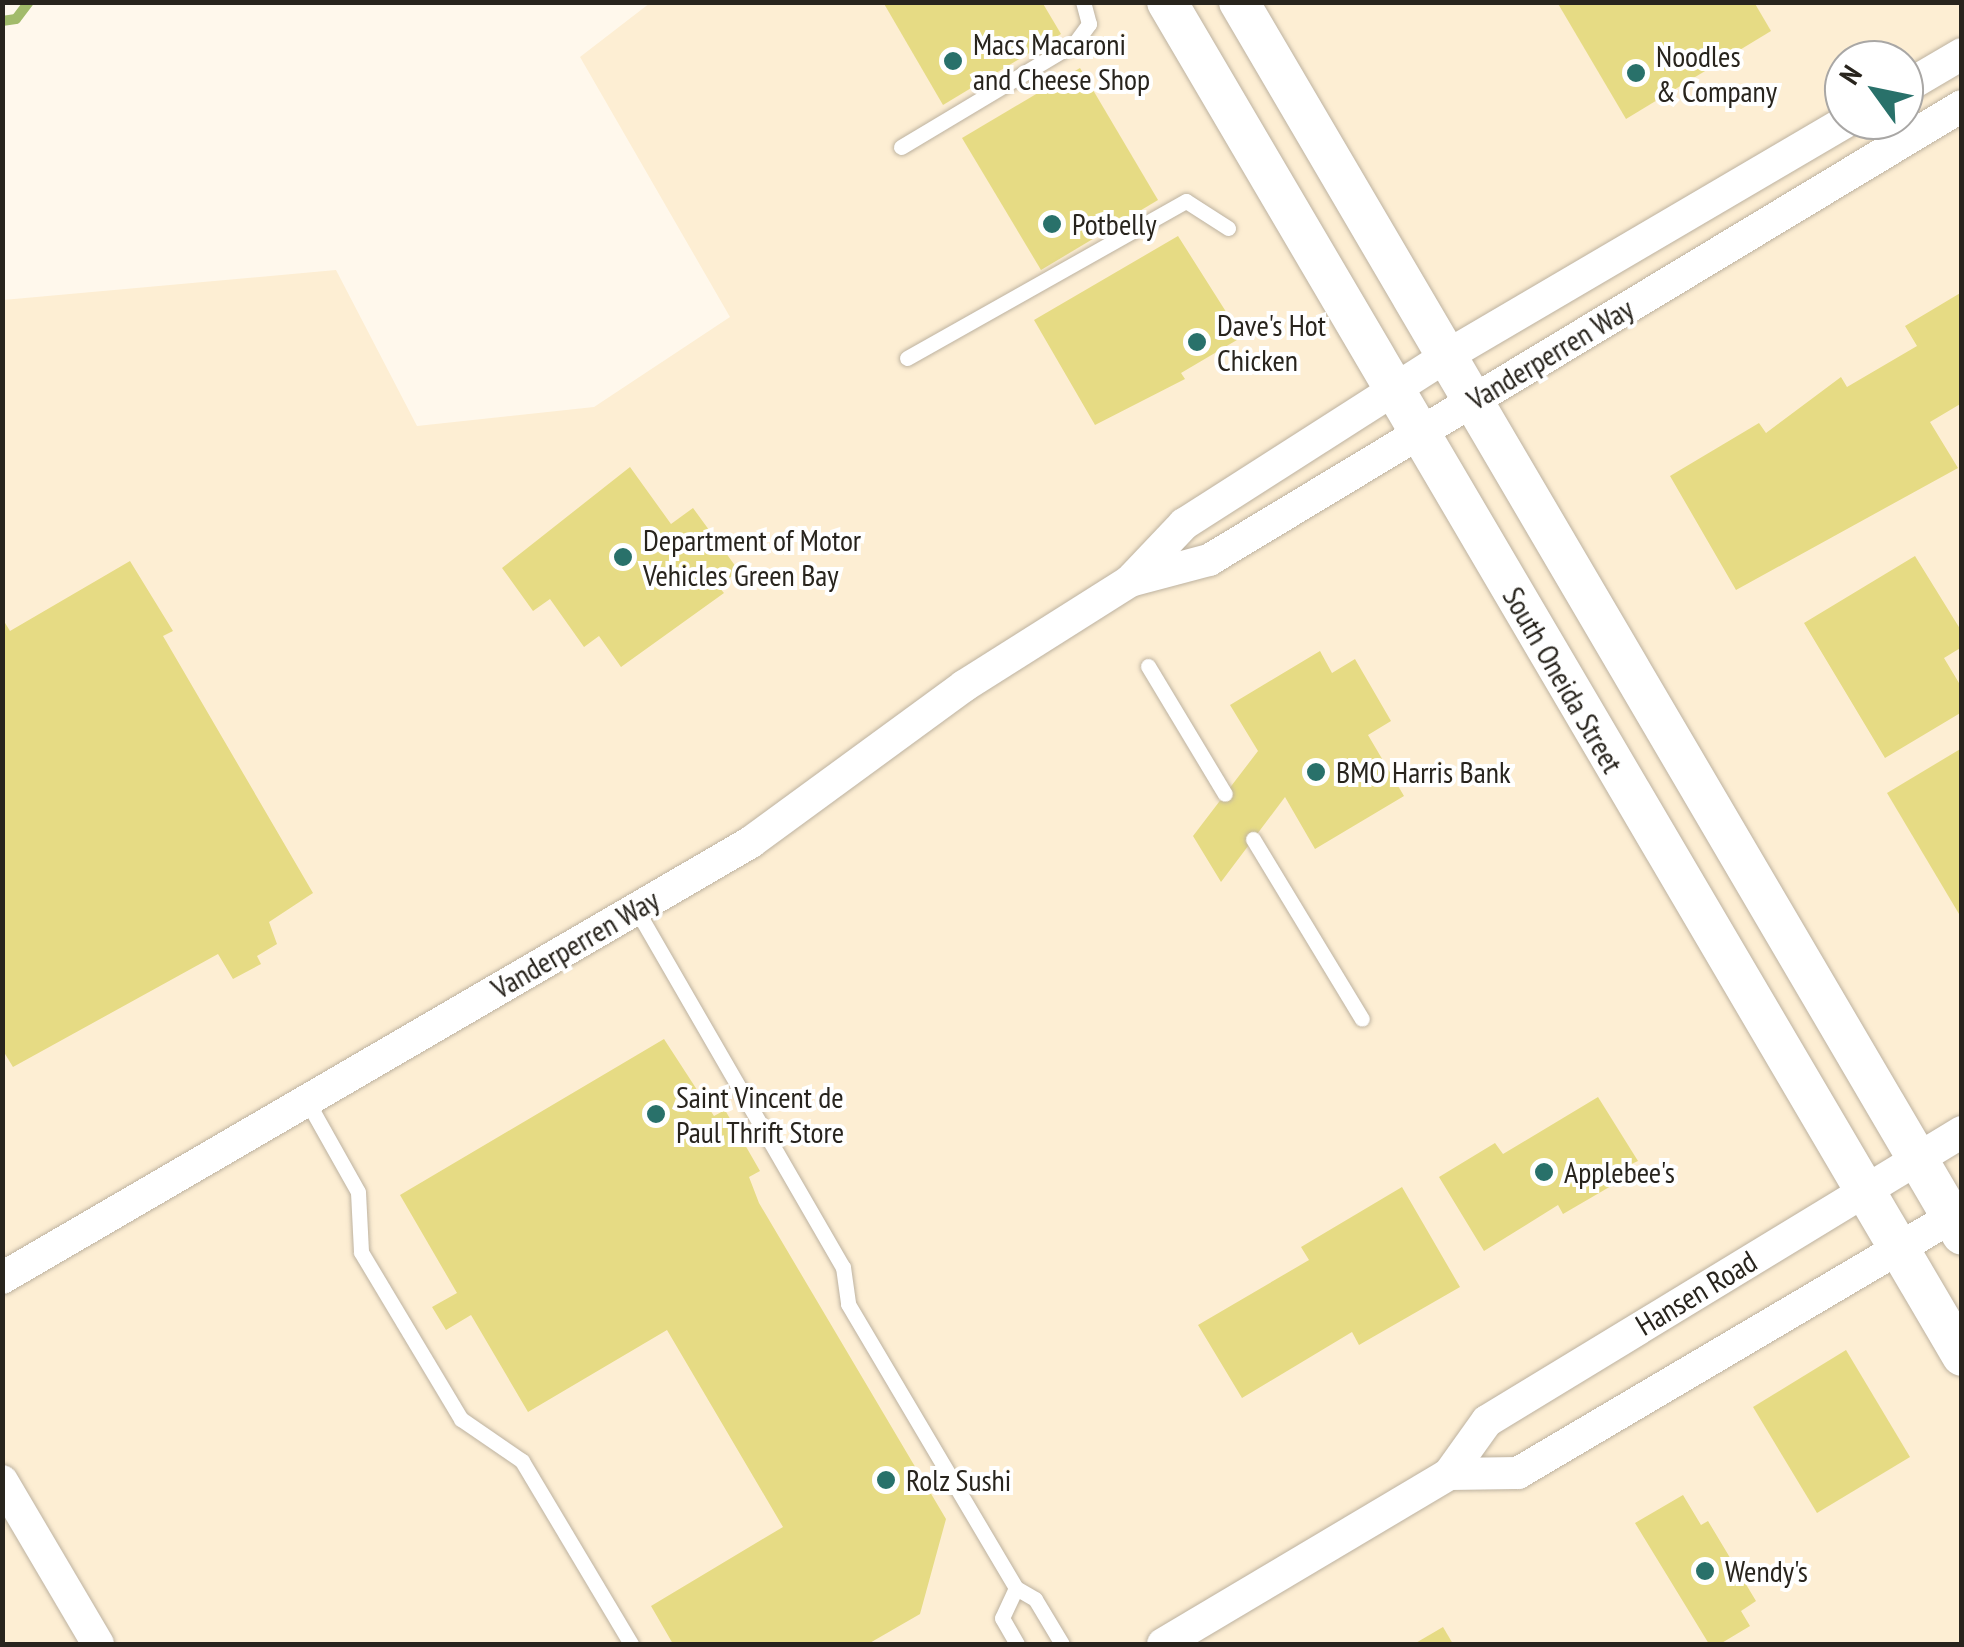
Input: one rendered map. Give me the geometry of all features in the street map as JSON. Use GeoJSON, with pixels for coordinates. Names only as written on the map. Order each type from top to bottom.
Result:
{"type":"FeatureCollection","features":[{"type":"Feature","properties":{"kind":"street","name":"South Oneida Street"},"geometry":{"type":"LineString","coordinates":[[1166,2],[1860,1194],[1962,1356]]}},
{"type":"Feature","properties":{"kind":"street"},"geometry":{"type":"LineString","coordinates":[[1239,2],[1916,1159],[1958,1221],[1894,1251],[1518,1474],[1449,1474]]}},
{"type":"Feature","properties":{"kind":"street"},"geometry":{"type":"LineString","coordinates":[[1924,76],[1962,54]]}},
{"type":"Feature","properties":{"kind":"street","name":"Vanderperren Way"},"geometry":{"type":"LineString","coordinates":[[1130,581],[1205,562],[1962,106]]}},
{"type":"Feature","properties":{"kind":"street","name":"Vanderperren Way"},"geometry":{"type":"LineString","coordinates":[[2,1278],[750,842],[964,686],[1130,581],[1184,524],[1448,355],[1824,135]]}},
{"type":"Feature","properties":{"kind":"street","name":"Hansen Road"},"geometry":{"type":"LineString","coordinates":[[1163,1644],[1449,1474],[1486,1421],[1962,1132]]}},
{"type":"Feature","properties":{"kind":"street"},"geometry":{"type":"LineString","coordinates":[[2,1481],[98,1644]]}},
{"type":"Feature","properties":{"kind":"lane"},"geometry":{"type":"LineString","coordinates":[[901,147],[1083,36],[1083,2]]}},
{"type":"Feature","properties":{"kind":"lane"},"geometry":{"type":"LineString","coordinates":[[907,358],[1186,201],[1228,228]]}},
{"type":"Feature","properties":{"kind":"lane"},"geometry":{"type":"LineString","coordinates":[[1148,666],[1225,794]]}},
{"type":"Feature","properties":{"kind":"lane"},"geometry":{"type":"LineString","coordinates":[[1253,839],[1362,1020]]}},
{"type":"Feature","properties":{"kind":"lane"},"geometry":{"type":"LineString","coordinates":[[636,909],[843,1266],[848,1304],[1016,1588],[1035,1599],[1062,1644]]}},
{"type":"Feature","properties":{"kind":"lane"},"geometry":{"type":"LineString","coordinates":[[307,1101],[358,1192],[361,1252],[460,1420],[522,1462],[631,1644]]}},
{"type":"Feature","properties":{"kind":"lane"},"geometry":{"type":"LineString","coordinates":[[1016,1588],[1002,1618],[1018,1644]]}},
{"type":"Feature","properties":{"kind":"shaded area"},"geometry":{"type":"Polygon","coordinates":[[[650,3],[1961,3],[1961,1644],[3,1644],[3,300],[336,270],[417,426],[594,407],[730,317],[580,57],[650,3]]]}},
{"type":"Feature","properties":{"kind":"building"},"geometry":{"type":"Polygon","coordinates":[[[883,2],[1042,2],[1061,34],[943,105],[883,2]]]}},
{"type":"Feature","properties":{"kind":"building"},"geometry":{"type":"Polygon","coordinates":[[[1557,2],[1754,2],[1771,31],[1626,119],[1557,2]]]}},
{"type":"Feature","properties":{"kind":"building"},"geometry":{"type":"Polygon","coordinates":[[[1080,68],[1158,200],[1041,270],[962,138],[1080,68]]]}},
{"type":"Feature","properties":{"kind":"building"},"geometry":{"type":"Polygon","coordinates":[[[1178,236],[1242,337],[1181,373],[1185,379],[1095,425],[1034,320],[1178,236]]]}},
{"type":"Feature","properties":{"kind":"building"},"geometry":{"type":"Polygon","coordinates":[[[1962,292],[1962,403],[1930,422],[1958,468],[1736,590],[1670,476],[1759,423],[1766,433],[1841,377],[1847,387],[1917,346],[1905,326],[1962,292]]]}},
{"type":"Feature","properties":{"kind":"building","name":"Department of Motor Vehicles Green Bay"},"geometry":{"type":"Polygon","coordinates":[[[630,467],[671,524],[693,508],[739,571],[718,586],[724,593],[621,667],[599,636],[584,647],[550,599],[533,611],[502,568],[630,467]]]}},
{"type":"Feature","properties":{"kind":"building"},"geometry":{"type":"Polygon","coordinates":[[[1915,556],[1962,632],[1962,647],[1944,658],[1962,688],[1962,712],[1885,758],[1804,623],[1915,556]]]}},
{"type":"Feature","properties":{"kind":"building"},"geometry":{"type":"Polygon","coordinates":[[[130,561],[173,631],[163,636],[313,893],[269,922],[277,944],[257,956],[261,964],[233,979],[218,954],[13,1067],[2,1049],[2,618],[10,631],[130,561]]]}},
{"type":"Feature","properties":{"kind":"building","name":"BMO Harris Bank"},"geometry":{"type":"Polygon","coordinates":[[[1320,651],[1332,673],[1355,659],[1391,721],[1368,735],[1404,796],[1315,849],[1285,797],[1221,882],[1193,836],[1258,751],[1230,705],[1320,651]]]}},
{"type":"Feature","properties":{"kind":"building"},"geometry":{"type":"Polygon","coordinates":[[[1962,748],[1962,919],[1887,793],[1962,748]]]}},
{"type":"Feature","properties":{"kind":"building"},"geometry":{"type":"Polygon","coordinates":[[[664,1039],[714,1116],[725,1110],[760,1171],[749,1177],[759,1203],[946,1519],[920,1614],[868,1644],[673,1644],[651,1606],[783,1527],[667,1330],[528,1412],[471,1315],[446,1330],[432,1307],[457,1293],[400,1195],[664,1039]]]}},
{"type":"Feature","properties":{"kind":"building"},"geometry":{"type":"Polygon","coordinates":[[[1598,1097],[1638,1161],[1625,1167],[1630,1175],[1563,1214],[1558,1205],[1484,1251],[1439,1177],[1495,1143],[1503,1154],[1598,1097]]]}},
{"type":"Feature","properties":{"kind":"building"},"geometry":{"type":"Polygon","coordinates":[[[1402,1187],[1460,1287],[1359,1345],[1352,1332],[1242,1398],[1198,1325],[1309,1260],[1301,1247],[1402,1187]]]}},
{"type":"Feature","properties":{"kind":"building"},"geometry":{"type":"Polygon","coordinates":[[[1846,1350],[1910,1457],[1817,1513],[1753,1407],[1846,1350]]]}},
{"type":"Feature","properties":{"kind":"building","name":"Wendy's"},"geometry":{"type":"Polygon","coordinates":[[[1683,1495],[1701,1525],[1708,1521],[1756,1601],[1741,1611],[1750,1626],[1720,1644],[1709,1644],[1635,1523],[1683,1495]]]}},
{"type":"Feature","properties":{"kind":"building"},"geometry":{"type":"Polygon","coordinates":[[[1443,1627],[1453,1644],[1414,1644],[1443,1627]]]}},
{"type":"Feature","properties":{"kind":"waterway"},"geometry":{"type":"LineString","coordinates":[[2,21],[16,19],[29,2]]}},
{"type":"Feature","properties":{"kind":"place","name":"Macs Macaroni and Cheese Shop"},"geometry":{"type":"Point","coordinates":[953,61]}},
{"type":"Feature","properties":{"kind":"place","name":"Noodles & Company"},"geometry":{"type":"Point","coordinates":[1636,73]}},
{"type":"Feature","properties":{"kind":"place","name":"Potbelly"},"geometry":{"type":"Point","coordinates":[1052,224]}},
{"type":"Feature","properties":{"kind":"place","name":"Dave's Hot Chicken"},"geometry":{"type":"Point","coordinates":[1197,342]}},
{"type":"Feature","properties":{"kind":"place","name":"Department of Motor Vehicles Green Bay"},"geometry":{"type":"Point","coordinates":[623,557]}},
{"type":"Feature","properties":{"kind":"place","name":"BMO Harris Bank"},"geometry":{"type":"Point","coordinates":[1316,772]}},
{"type":"Feature","properties":{"kind":"place","name":"Saint Vincent de Paul Thrift Store"},"geometry":{"type":"Point","coordinates":[656,1114]}},
{"type":"Feature","properties":{"kind":"place","name":"Applebee's"},"geometry":{"type":"Point","coordinates":[1544,1172]}},
{"type":"Feature","properties":{"kind":"place","name":"Rolz Sushi"},"geometry":{"type":"Point","coordinates":[886,1480]}},
{"type":"Feature","properties":{"kind":"place","name":"Wendy's"},"geometry":{"type":"Point","coordinates":[1705,1571]}}]}
